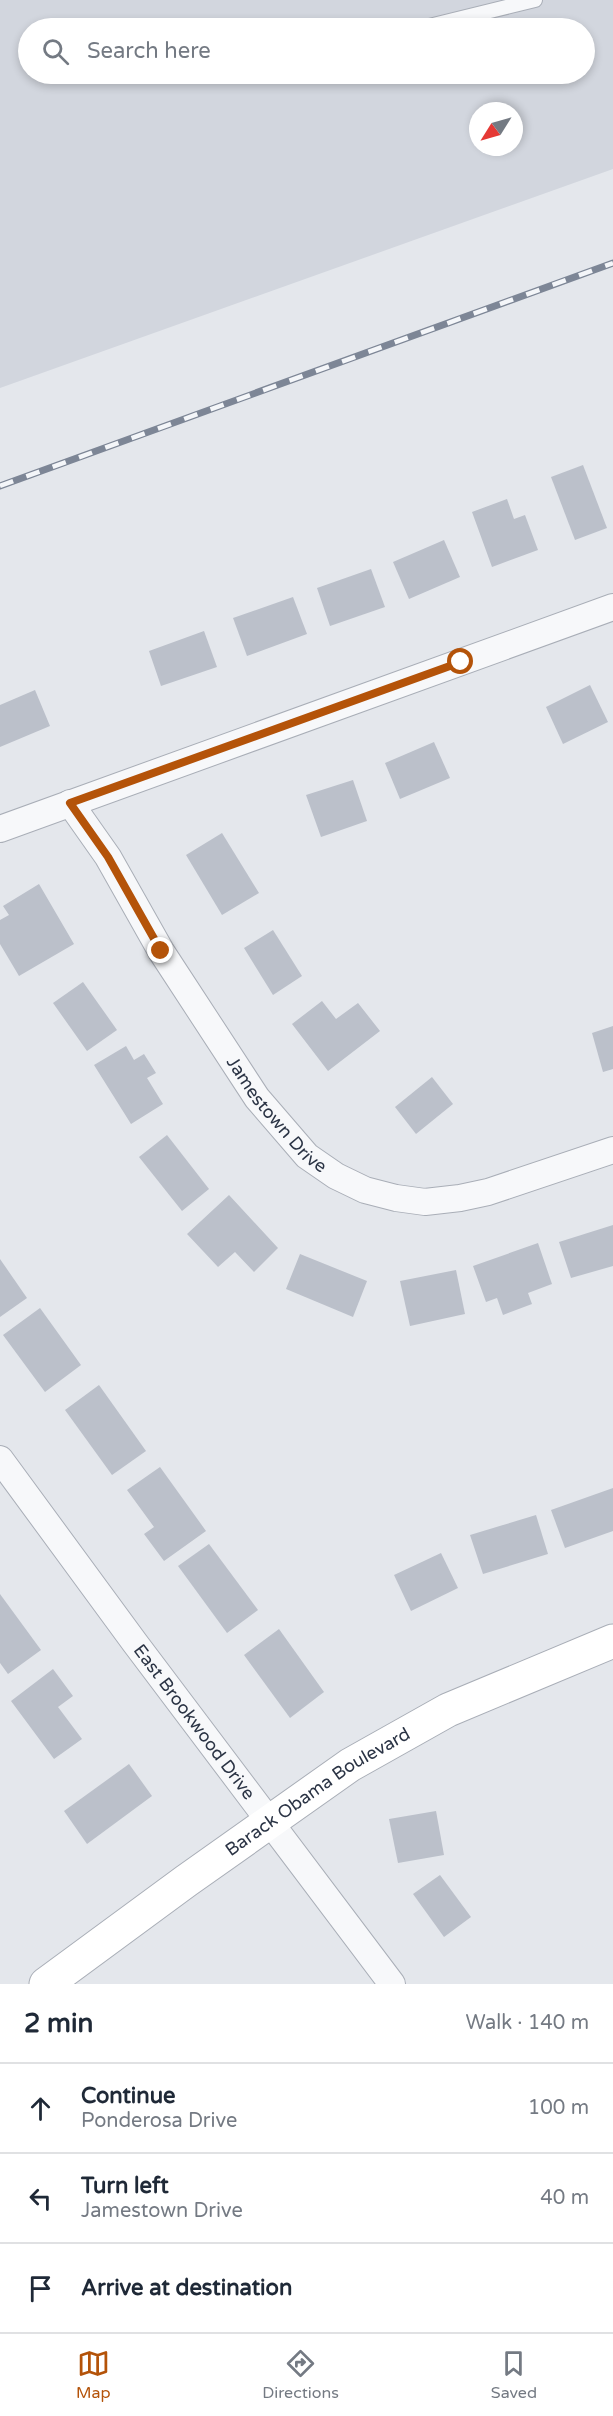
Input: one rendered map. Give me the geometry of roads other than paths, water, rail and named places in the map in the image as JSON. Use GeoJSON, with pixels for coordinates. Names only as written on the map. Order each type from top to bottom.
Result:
{"type":"FeatureCollection","features":[{"type":"Feature","properties":{"kind":"main road","name":"Barack Obama Boulevard"},"geometry":{"type":"LineString","coordinates":[[46,1984],[350,1765],[448,1710],[613,1641]]}},
{"type":"Feature","properties":{"kind":"street"},"geometry":{"type":"LineString","coordinates":[[0,828],[613,607]]}},
{"type":"Feature","properties":{"kind":"street","name":"Jamestown Drive"},"geometry":{"type":"LineString","coordinates":[[70,803],[108,857],[161,951],[257,1098],[308,1156],[336,1176],[365,1190],[425,1202],[488,1192],[613,1150]]}},
{"type":"Feature","properties":{"kind":"street","name":"East Brookwood Drive"},"geometry":{"type":"LineString","coordinates":[[0,1459],[135,1643],[392,1984]]}},
{"type":"Feature","properties":{"kind":"lane"},"geometry":{"type":"LineString","coordinates":[[462,18],[535,0]]}},
{"type":"Feature","properties":{"kind":"railway"},"geometry":{"type":"LineString","coordinates":[[0,486],[613,263]]}}]}
